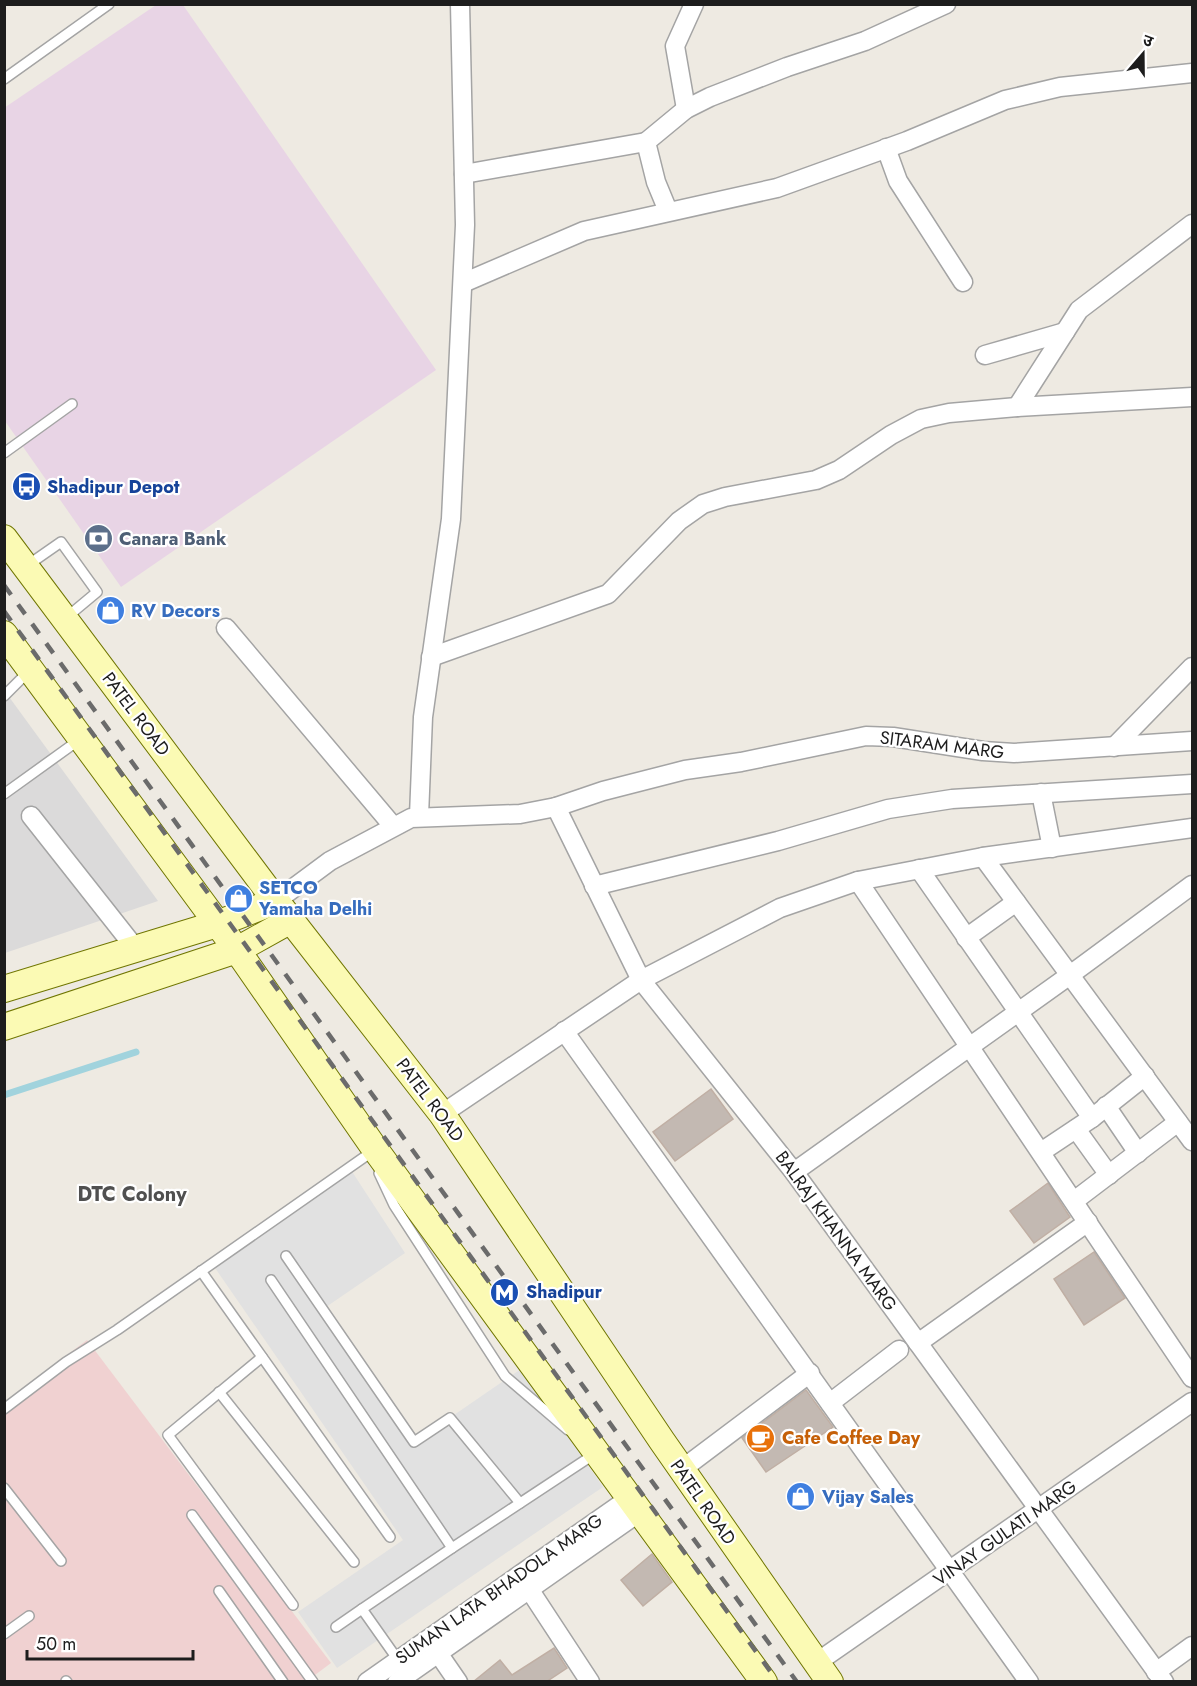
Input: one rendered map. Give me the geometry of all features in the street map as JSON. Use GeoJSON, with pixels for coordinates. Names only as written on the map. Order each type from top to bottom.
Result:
{"type":"FeatureCollection","features":[{"type":"Feature","properties":{"kind":"main road","name":"PATEL ROAD"},"geometry":{"type":"LineString","coordinates":[[4,538],[283,910],[442,1114],[681,1470],[823,1672]]}},
{"type":"Feature","properties":{"kind":"main road"},"geometry":{"type":"LineString","coordinates":[[4,634],[237,950],[375,1149],[764,1682]]}},
{"type":"Feature","properties":{"kind":"main road"},"geometry":{"type":"LineString","coordinates":[[4,989],[217,924],[283,910]]}},
{"type":"Feature","properties":{"kind":"main road"},"geometry":{"type":"LineString","coordinates":[[4,1027],[237,950],[283,910]]}},
{"type":"Feature","properties":{"kind":"street"},"geometry":{"type":"LineString","coordinates":[[419,816],[423,717],[451,519],[463,283],[465,225],[460,4]]}},
{"type":"Feature","properties":{"kind":"street"},"geometry":{"type":"LineString","coordinates":[[686,109],[675,46],[694,4]]}},
{"type":"Feature","properties":{"kind":"street"},"geometry":{"type":"LineString","coordinates":[[464,174],[646,142],[686,109],[710,97],[787,67],[865,41],[946,4]]}},
{"type":"Feature","properties":{"kind":"street"},"geometry":{"type":"LineString","coordinates":[[463,283],[584,231],[777,188],[886,148],[975,111],[1037,91],[1192,73]]}},
{"type":"Feature","properties":{"kind":"street"},"geometry":{"type":"LineString","coordinates":[[646,142],[656,182],[668,211]]}},
{"type":"Feature","properties":{"kind":"street"},"geometry":{"type":"LineString","coordinates":[[886,148],[898,181],[963,282]]}},
{"type":"Feature","properties":{"kind":"street"},"geometry":{"type":"LineString","coordinates":[[1017,406],[1079,310],[1192,224]]}},
{"type":"Feature","properties":{"kind":"street"},"geometry":{"type":"LineString","coordinates":[[985,355],[1065,332]]}},
{"type":"Feature","properties":{"kind":"street"},"geometry":{"type":"LineString","coordinates":[[431,657],[608,594],[679,521],[703,504],[725,497],[816,480],[839,470],[891,435],[921,419],[949,413],[1017,406],[1192,397]]}},
{"type":"Feature","properties":{"kind":"street"},"geometry":{"type":"LineString","coordinates":[[226,628],[393,826]]}},
{"type":"Feature","properties":{"kind":"street"},"geometry":{"type":"LineString","coordinates":[[1113,747],[1192,667]]}},
{"type":"Feature","properties":{"kind":"street","name":"SITARAM MARG"},"geometry":{"type":"LineString","coordinates":[[283,910],[330,861],[393,826],[419,816],[520,814],[556,807],[603,791],[685,770],[741,762],[866,736],[893,737],[983,752],[1014,753],[1192,741]]}},
{"type":"Feature","properties":{"kind":"street"},"geometry":{"type":"LineString","coordinates":[[594,886],[778,841],[888,809],[952,799],[1192,784]]}},
{"type":"Feature","properties":{"kind":"street"},"geometry":{"type":"LineString","coordinates":[[1041,793],[1052,849]]}},
{"type":"Feature","properties":{"kind":"street","name":"BALRAJ KHANNA MARG"},"geometry":{"type":"LineString","coordinates":[[556,807],[641,980],[794,1172],[1160,1677]]}},
{"type":"Feature","properties":{"kind":"street"},"geometry":{"type":"LineString","coordinates":[[31,816],[136,949]]}},
{"type":"Feature","properties":{"kind":"street"},"geometry":{"type":"LineString","coordinates":[[442,1114],[641,980],[780,908],[858,881],[983,857],[1192,828]]}},
{"type":"Feature","properties":{"kind":"street"},"geometry":{"type":"LineString","coordinates":[[983,857],[1192,1141]]}},
{"type":"Feature","properties":{"kind":"street"},"geometry":{"type":"LineString","coordinates":[[920,869],[1018,1012],[1099,1112],[1138,1153]]}},
{"type":"Feature","properties":{"kind":"street"},"geometry":{"type":"LineString","coordinates":[[858,881],[1192,1378]]}},
{"type":"Feature","properties":{"kind":"street"},"geometry":{"type":"LineString","coordinates":[[794,1172],[1192,885]]}},
{"type":"Feature","properties":{"kind":"street"},"geometry":{"type":"LineString","coordinates":[[966,938],[1016,902]]}},
{"type":"Feature","properties":{"kind":"street"},"geometry":{"type":"LineString","coordinates":[[564,1031],[1029,1682]]}},
{"type":"Feature","properties":{"kind":"street"},"geometry":{"type":"LineString","coordinates":[[1041,1152],[1076,1129],[1145,1076]]}},
{"type":"Feature","properties":{"kind":"street"},"geometry":{"type":"LineString","coordinates":[[1074,1201],[1178,1122]]}},
{"type":"Feature","properties":{"kind":"street"},"geometry":{"type":"LineString","coordinates":[[1076,1129],[1108,1175]]}},
{"type":"Feature","properties":{"kind":"street"},"geometry":{"type":"LineString","coordinates":[[918,1343],[1088,1222]]}},
{"type":"Feature","properties":{"kind":"street"},"geometry":{"type":"LineString","coordinates":[[831,1403],[899,1350]]}},
{"type":"Feature","properties":{"kind":"street"},"geometry":{"type":"LineString","coordinates":[[681,1470],[810,1374]]}},
{"type":"Feature","properties":{"kind":"street","name":"VINAY GULATI MARG"},"geometry":{"type":"LineString","coordinates":[[823,1672],[949,1572],[1192,1402]]}},
{"type":"Feature","properties":{"kind":"street","name":"SUMAN LATA BHADOLA MARG"},"geometry":{"type":"LineString","coordinates":[[397,1682],[529,1589],[636,1504]]}},
{"type":"Feature","properties":{"kind":"street","name":"SUMAN LATA BHADOLA MARG"},"geometry":{"type":"LineString","coordinates":[[367,1682],[636,1504]]}},
{"type":"Feature","properties":{"kind":"street"},"geometry":{"type":"LineString","coordinates":[[529,1589],[590,1682]]}},
{"type":"Feature","properties":{"kind":"street"},"geometry":{"type":"LineString","coordinates":[[1160,1677],[1192,1646]]}},
{"type":"Feature","properties":{"kind":"street"},"geometry":{"type":"LineString","coordinates":[[438,1653],[458,1682]]}},
{"type":"Feature","properties":{"kind":"lane"},"geometry":{"type":"LineString","coordinates":[[4,79],[109,4]]}},
{"type":"Feature","properties":{"kind":"lane"},"geometry":{"type":"LineString","coordinates":[[4,453],[72,404]]}},
{"type":"Feature","properties":{"kind":"lane"},"geometry":{"type":"LineString","coordinates":[[26,566],[61,542],[97,592],[65,619]]}},
{"type":"Feature","properties":{"kind":"lane"},"geometry":{"type":"LineString","coordinates":[[4,696],[30,670]]}},
{"type":"Feature","properties":{"kind":"lane"},"geometry":{"type":"LineString","coordinates":[[4,794],[81,739]]}},
{"type":"Feature","properties":{"kind":"lane"},"geometry":{"type":"LineString","coordinates":[[4,1409],[66,1362],[117,1330],[375,1149]]}},
{"type":"Feature","properties":{"kind":"lane"},"geometry":{"type":"LineString","coordinates":[[286,1256],[414,1442],[450,1418],[520,1503]]}},
{"type":"Feature","properties":{"kind":"lane"},"geometry":{"type":"LineString","coordinates":[[201,1271],[390,1537]]}},
{"type":"Feature","properties":{"kind":"lane"},"geometry":{"type":"LineString","coordinates":[[271,1280],[452,1548]]}},
{"type":"Feature","properties":{"kind":"lane"},"geometry":{"type":"LineString","coordinates":[[262,1357],[168,1435],[294,1605]]}},
{"type":"Feature","properties":{"kind":"lane"},"geometry":{"type":"LineString","coordinates":[[219,1392],[354,1562]]}},
{"type":"Feature","properties":{"kind":"lane"},"geometry":{"type":"LineString","coordinates":[[336,1627],[597,1452]]}},
{"type":"Feature","properties":{"kind":"lane"},"geometry":{"type":"LineString","coordinates":[[4,1488],[61,1561]]}},
{"type":"Feature","properties":{"kind":"lane"},"geometry":{"type":"LineString","coordinates":[[192,1515],[313,1682]]}},
{"type":"Feature","properties":{"kind":"lane"},"geometry":{"type":"LineString","coordinates":[[219,1591],[281,1681]]}},
{"type":"Feature","properties":{"kind":"lane"},"geometry":{"type":"LineString","coordinates":[[362,1609],[398,1660]]}},
{"type":"Feature","properties":{"kind":"lane"},"geometry":{"type":"LineString","coordinates":[[4,1634],[29,1616]]}},
{"type":"Feature","properties":{"kind":"shaded area"},"geometry":{"type":"Polygon","coordinates":[[[156,5],[183,5],[436,370],[121,587],[5,421],[4,108],[156,5]]]}},
{"type":"Feature","properties":{"kind":"shaded area"},"geometry":{"type":"Polygon","coordinates":[[[4,690],[158,901],[5,953],[4,953],[4,690]]]}},
{"type":"Feature","properties":{"kind":"shaded area"},"geometry":{"type":"Polygon","coordinates":[[[351,1170],[405,1253],[326,1307],[419,1439],[521,1369],[603,1487],[337,1668],[298,1612],[403,1540],[213,1265],[351,1170]]]}},
{"type":"Feature","properties":{"kind":"shaded area"},"geometry":{"type":"Polygon","coordinates":[[[87,1340],[331,1663],[307,1681],[5,1682],[5,1402],[87,1340]]]}},
{"type":"Feature","properties":{"kind":"building"},"geometry":{"type":"Polygon","coordinates":[[[711,1089],[733,1119],[675,1161],[653,1132],[711,1089]]]}},
{"type":"Feature","properties":{"kind":"building"},"geometry":{"type":"Polygon","coordinates":[[[1048,1183],[1070,1217],[1034,1243],[1010,1211],[1048,1183]]]}},
{"type":"Feature","properties":{"kind":"building"},"geometry":{"type":"Polygon","coordinates":[[[1094,1252],[1125,1298],[1084,1325],[1054,1279],[1094,1252]]]}},
{"type":"Feature","properties":{"kind":"building"},"geometry":{"type":"Polygon","coordinates":[[[806,1390],[833,1427],[766,1472],[742,1438],[806,1390]]]}},
{"type":"Feature","properties":{"kind":"building"},"geometry":{"type":"Polygon","coordinates":[[[652,1554],[672,1582],[643,1606],[621,1580],[652,1554]]]}},
{"type":"Feature","properties":{"kind":"building"},"geometry":{"type":"Polygon","coordinates":[[[554,1648],[567,1668],[546,1682],[473,1682],[500,1660],[512,1675],[554,1648]]]}},
{"type":"Feature","properties":{"kind":"waterway"},"geometry":{"type":"LineString","coordinates":[[4,1095],[136,1052]]}},
{"type":"Feature","properties":{"kind":"railway"},"geometry":{"type":"LineString","coordinates":[[4,585],[797,1682]]}},
{"type":"Feature","properties":{"kind":"railway"},"geometry":{"type":"LineString","coordinates":[[4,611],[778,1682]]}},
{"type":"Feature","properties":{"kind":"place","name":"Shadipur Depot"},"geometry":{"type":"Point","coordinates":[26,487]}},
{"type":"Feature","properties":{"kind":"place","name":"Canara Bank"},"geometry":{"type":"Point","coordinates":[98,539]}},
{"type":"Feature","properties":{"kind":"place","name":"RV Decors"},"geometry":{"type":"Point","coordinates":[110,611]}},
{"type":"Feature","properties":{"kind":"place","name":"SETCO Yamaha Delhi"},"geometry":{"type":"Point","coordinates":[238,898]}},
{"type":"Feature","properties":{"kind":"place","name":"Shadipur"},"geometry":{"type":"Point","coordinates":[505,1292]}},
{"type":"Feature","properties":{"kind":"place","name":"Cafe Coffee Day"},"geometry":{"type":"Point","coordinates":[761,1438]}},
{"type":"Feature","properties":{"kind":"place","name":"Vijay Sales"},"geometry":{"type":"Point","coordinates":[801,1497]}},
{"type":"Feature","properties":{"kind":"district","name":"DTC Colony"},"geometry":{"type":"Point","coordinates":[132,1194]}}]}
